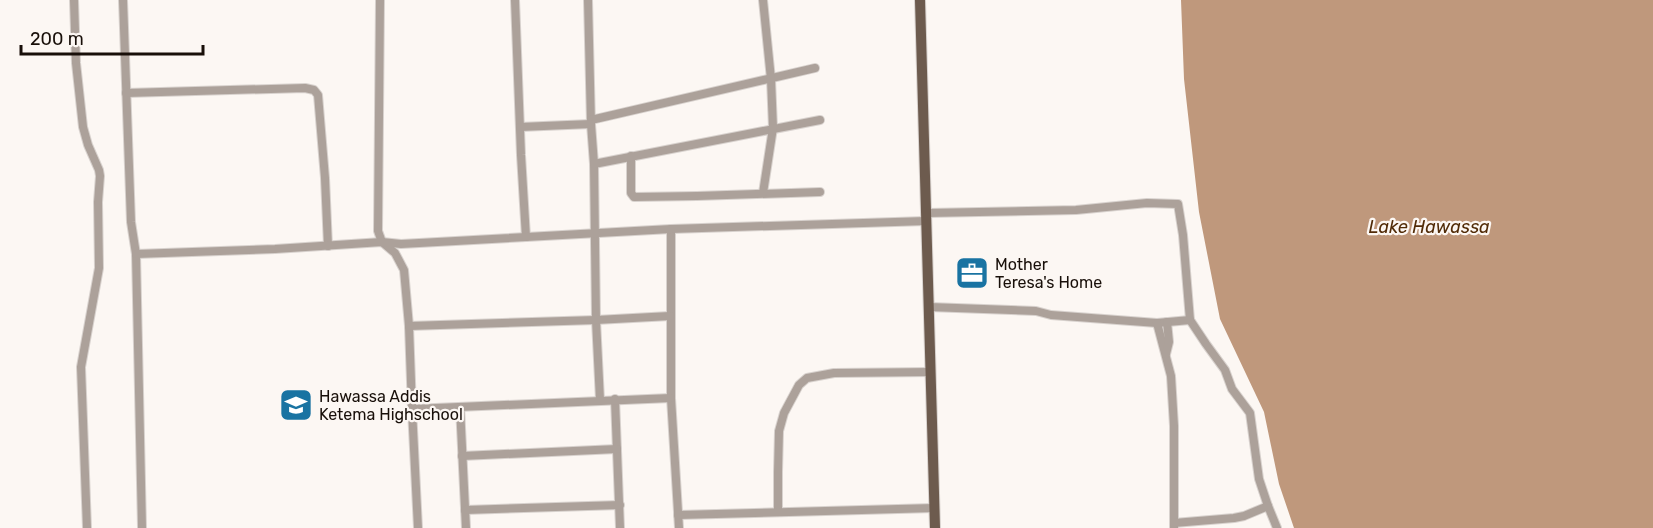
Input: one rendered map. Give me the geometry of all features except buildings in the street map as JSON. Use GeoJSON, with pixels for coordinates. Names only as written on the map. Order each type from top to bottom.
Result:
{"type":"FeatureCollection","features":[{"type":"Feature","properties":{"kind":"main road"},"geometry":{"type":"LineString","coordinates":[[920,0],[934,528]]}},
{"type":"Feature","properties":{"kind":"street"},"geometry":{"type":"LineString","coordinates":[[74,0],[76,63],[83,127],[99,170],[99,268],[81,367],[87,528]]}},
{"type":"Feature","properties":{"kind":"street"},"geometry":{"type":"LineString","coordinates":[[123,0],[131,222],[136,254],[142,528]]}},
{"type":"Feature","properties":{"kind":"street"},"geometry":{"type":"LineString","coordinates":[[380,0],[378,231],[382,242],[395,253],[404,270],[409,326],[418,528]]}},
{"type":"Feature","properties":{"kind":"street"},"geometry":{"type":"LineString","coordinates":[[515,0],[526,237]]}},
{"type":"Feature","properties":{"kind":"street"},"geometry":{"type":"LineString","coordinates":[[588,0],[600,400]]}},
{"type":"Feature","properties":{"kind":"street"},"geometry":{"type":"LineString","coordinates":[[763,0],[771,79],[773,129],[763,193]]}},
{"type":"Feature","properties":{"kind":"street"},"geometry":{"type":"LineString","coordinates":[[520,127],[591,122],[815,68]]}},
{"type":"Feature","properties":{"kind":"street"},"geometry":{"type":"LineString","coordinates":[[126,93],[294,88],[314,90],[318,95],[328,246]]}},
{"type":"Feature","properties":{"kind":"street"},"geometry":{"type":"LineString","coordinates":[[594,164],[820,120]]}},
{"type":"Feature","properties":{"kind":"street"},"geometry":{"type":"LineString","coordinates":[[631,156],[631,193],[634,197],[820,192]]}},
{"type":"Feature","properties":{"kind":"street"},"geometry":{"type":"LineString","coordinates":[[136,254],[382,242],[401,244],[1076,210],[1147,203],[1178,204],[1184,235],[1190,320],[1225,370],[1232,389],[1250,413],[1260,479],[1277,528]]}},
{"type":"Feature","properties":{"kind":"street"},"geometry":{"type":"LineString","coordinates":[[671,229],[671,398],[679,528]]}},
{"type":"Feature","properties":{"kind":"street"},"geometry":{"type":"LineString","coordinates":[[929,307],[1036,311],[1051,315],[1157,323],[1190,320]]}},
{"type":"Feature","properties":{"kind":"street"},"geometry":{"type":"LineString","coordinates":[[409,326],[596,321],[670,316]]}},
{"type":"Feature","properties":{"kind":"street"},"geometry":{"type":"LineString","coordinates":[[1166,354],[1169,342],[1167,322]]}},
{"type":"Feature","properties":{"kind":"street"},"geometry":{"type":"LineString","coordinates":[[1157,323],[1171,376],[1173,396],[1174,526],[1244,516],[1268,506]]}},
{"type":"Feature","properties":{"kind":"street"},"geometry":{"type":"LineString","coordinates":[[778,512],[779,431],[784,413],[799,385],[807,378],[834,373],[931,372]]}},
{"type":"Feature","properties":{"kind":"street"},"geometry":{"type":"LineString","coordinates":[[412,409],[671,398]]}},
{"type":"Feature","properties":{"kind":"street"},"geometry":{"type":"LineString","coordinates":[[615,399],[620,528]]}},
{"type":"Feature","properties":{"kind":"street"},"geometry":{"type":"LineString","coordinates":[[460,407],[466,528]]}},
{"type":"Feature","properties":{"kind":"street"},"geometry":{"type":"LineString","coordinates":[[462,456],[617,449]]}},
{"type":"Feature","properties":{"kind":"street"},"geometry":{"type":"LineString","coordinates":[[465,510],[620,505]]}},
{"type":"Feature","properties":{"kind":"street"},"geometry":{"type":"LineString","coordinates":[[678,515],[934,508]]}},
{"type":"Feature","properties":{"kind":"water","name":"Lake Hawassa"},"geometry":{"type":"Polygon","coordinates":[[[1181,0],[1653,0],[1653,528],[1294,528],[1279,484],[1264,412],[1220,319],[1199,212],[1184,79],[1181,0]]]}},
{"type":"Feature","properties":{"kind":"place","name":"Mother Teresa's Home"},"geometry":{"type":"Point","coordinates":[972,273]}},
{"type":"Feature","properties":{"kind":"place","name":"Hawassa Addis Ketema Highschool"},"geometry":{"type":"Point","coordinates":[296,405]}}]}
